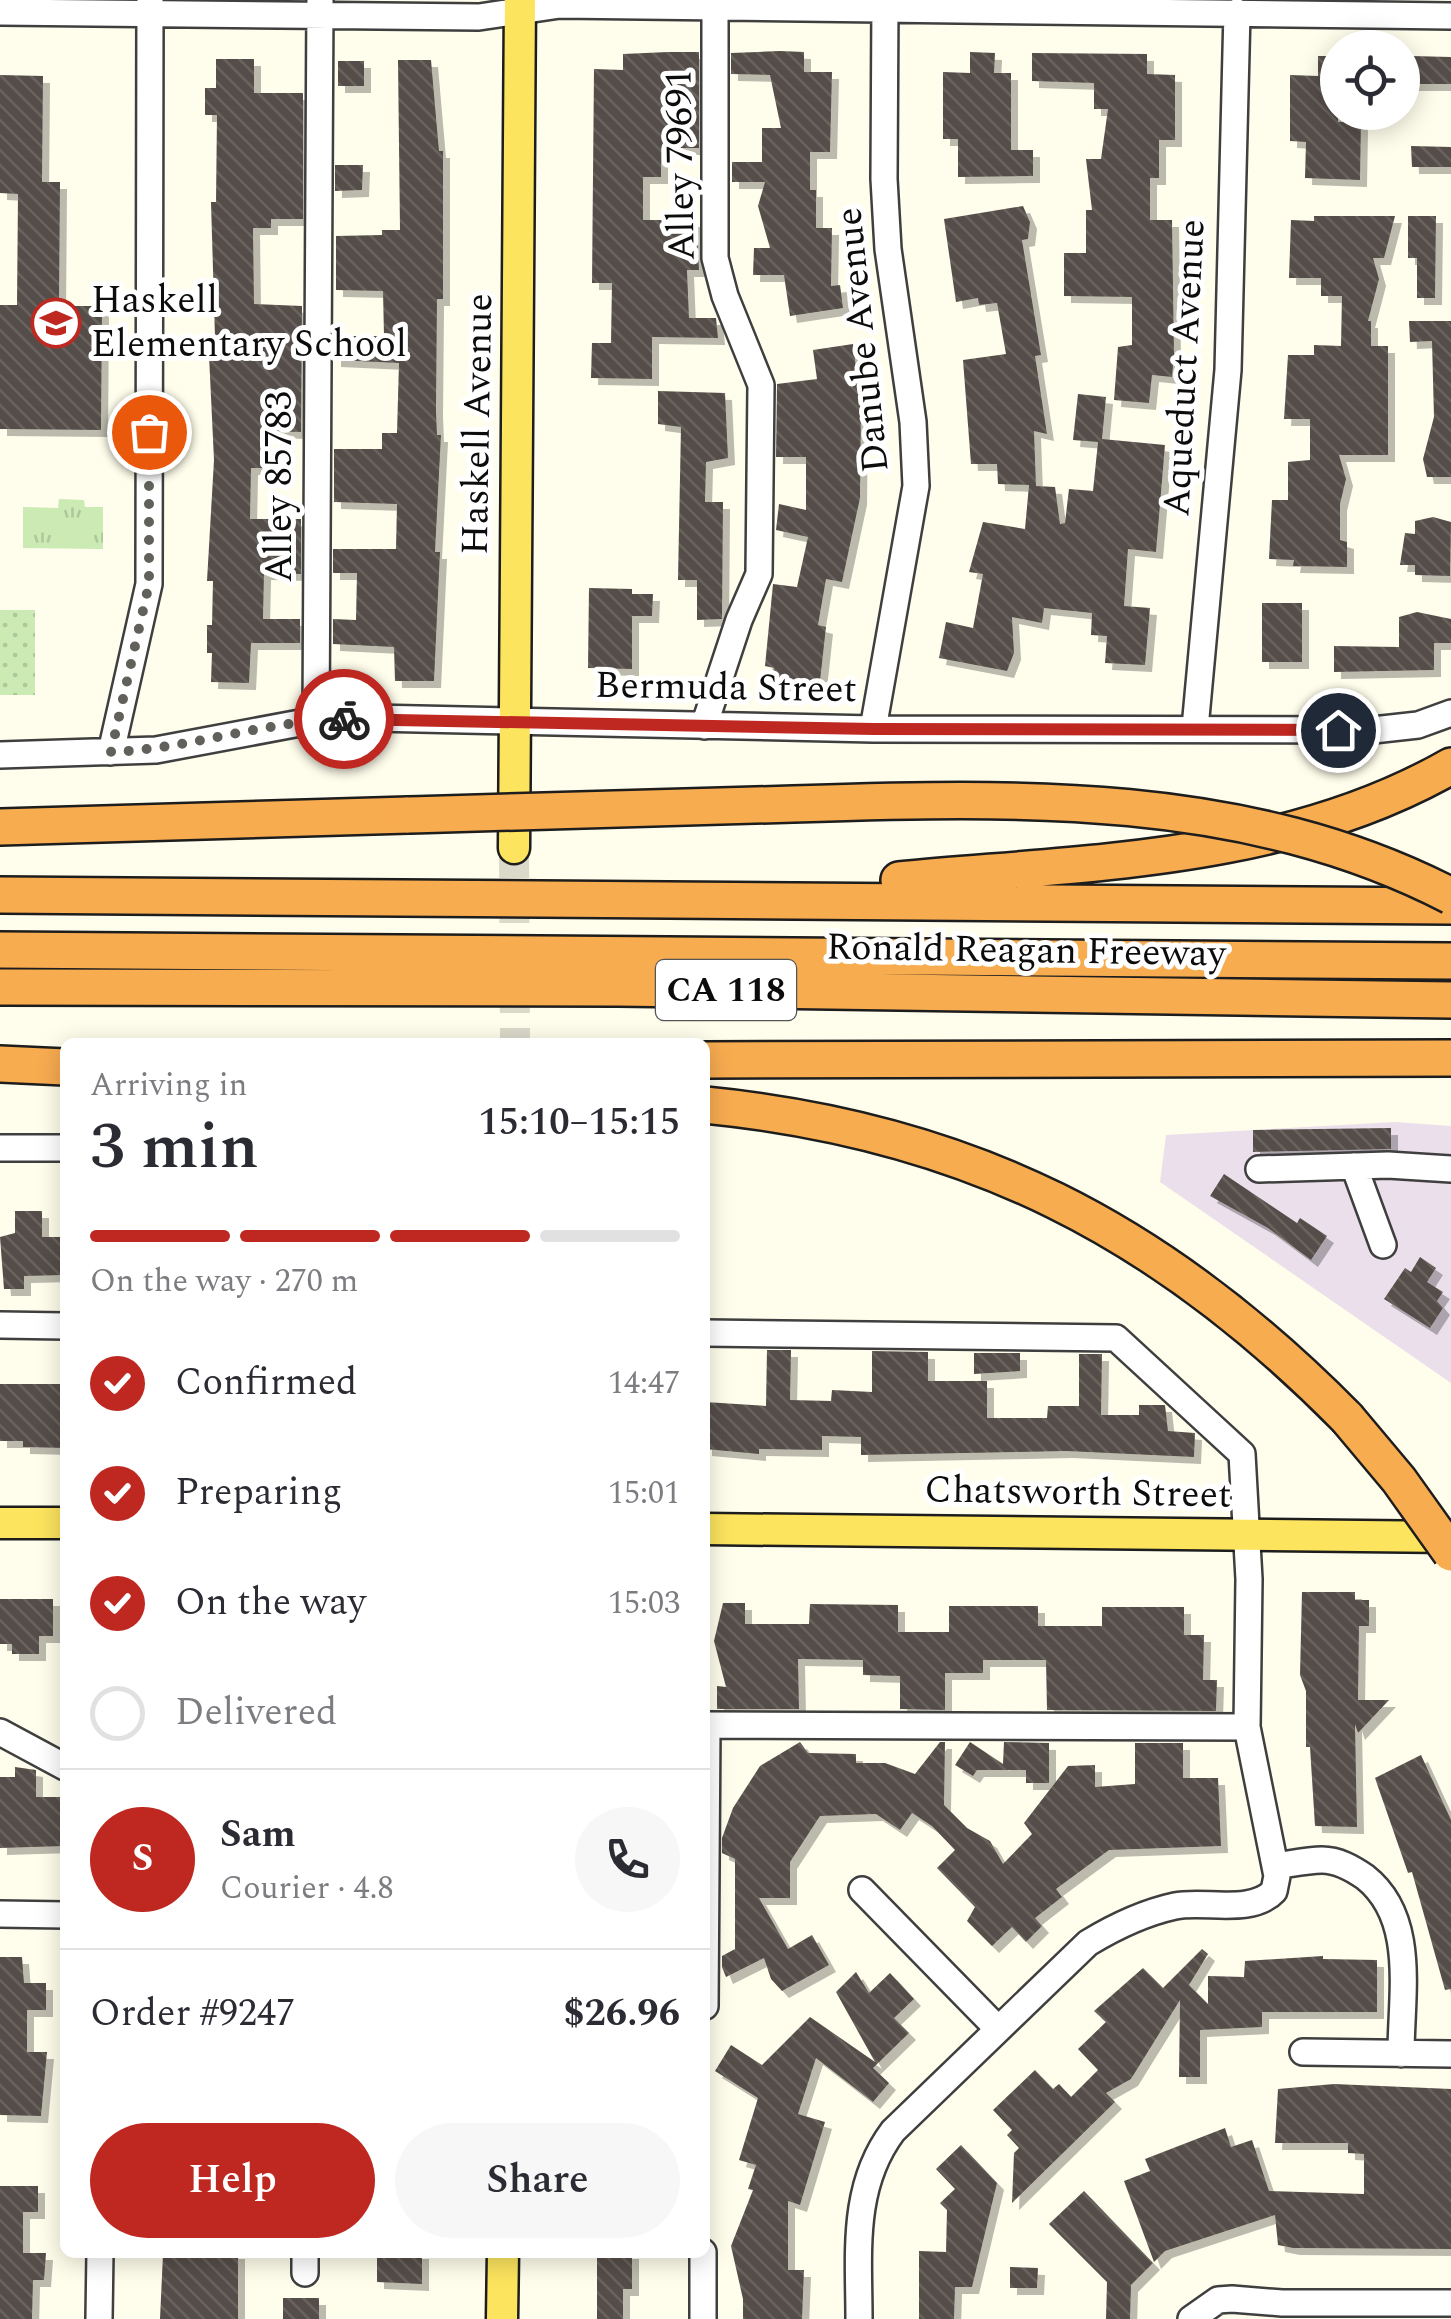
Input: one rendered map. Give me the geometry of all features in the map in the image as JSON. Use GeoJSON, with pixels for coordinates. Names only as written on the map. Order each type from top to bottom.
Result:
{"type":"FeatureCollection","features":[{"type":"Feature","properties":{"kind":"highway"},"geometry":{"type":"LineString","coordinates":[[719,897],[1250,842],[1310,829],[1363,809],[1451,766]]}},
{"type":"Feature","properties":{"kind":"highway"},"geometry":{"type":"LineString","coordinates":[[0,828],[866,802],[1091,801],[1217,816],[1322,845],[1451,896]]}},
{"type":"Feature","properties":{"kind":"highway","name":"Ronald Reagan Freeway"},"geometry":{"type":"LineString","coordinates":[[0,896],[719,897],[1451,906]]}},
{"type":"Feature","properties":{"kind":"highway","name":"CA 118"},"geometry":{"type":"LineString","coordinates":[[0,950],[1451,961]]}},
{"type":"Feature","properties":{"kind":"highway","name":"Ronald Reagan Freeway"},"geometry":{"type":"LineString","coordinates":[[0,986],[618,988],[1451,1000]]}},
{"type":"Feature","properties":{"kind":"highway"},"geometry":{"type":"LineString","coordinates":[[710,1060],[1451,1058]]}},
{"type":"Feature","properties":{"kind":"highway"},"geometry":{"type":"LineString","coordinates":[[0,1064],[60,1067]]}},
{"type":"Feature","properties":{"kind":"highway"},"geometry":{"type":"LineString","coordinates":[[710,1106],[860,1130],[982,1166],[1050,1194],[1151,1253],[1280,1350],[1347,1418],[1399,1480],[1451,1553]]}},
{"type":"Feature","properties":{"kind":"main road","name":"Haskell Avenue"},"geometry":{"type":"LineString","coordinates":[[514,848],[520,4]]}},
{"type":"Feature","properties":{"kind":"main road"},"geometry":{"type":"LineString","coordinates":[[0,1523],[60,1524]]}},
{"type":"Feature","properties":{"kind":"main road","name":"Chatsworth Street"},"geometry":{"type":"LineString","coordinates":[[710,1530],[1451,1537]]}},
{"type":"Feature","properties":{"kind":"main road"},"geometry":{"type":"LineString","coordinates":[[502,2319],[503,2258]]}},
{"type":"Feature","properties":{"kind":"street"},"geometry":{"type":"LineString","coordinates":[[0,12],[150,6],[320,8],[479,16],[520,4],[715,3],[1451,16]]}},
{"type":"Feature","properties":{"kind":"street","name":"Alley 79691"},"geometry":{"type":"LineString","coordinates":[[704,726],[739,620],[759,574],[761,384],[725,296],[715,258],[715,3]]}},
{"type":"Feature","properties":{"kind":"street","name":"Danube Avenue"},"geometry":{"type":"LineString","coordinates":[[874,729],[916,486],[914,422],[888,249],[884,179],[885,4]]}},
{"type":"Feature","properties":{"kind":"street"},"geometry":{"type":"LineString","coordinates":[[111,752],[149,584],[150,6]]}},
{"type":"Feature","properties":{"kind":"street","name":"Alley 85783"},"geometry":{"type":"LineString","coordinates":[[316,720],[320,8]]}},
{"type":"Feature","properties":{"kind":"street","name":"Aqueduct Avenue"},"geometry":{"type":"LineString","coordinates":[[1196,728],[1228,370],[1236,12]]}},
{"type":"Feature","properties":{"kind":"street","name":"Bermuda Street"},"geometry":{"type":"LineString","coordinates":[[0,755],[156,750],[316,720],[515,720],[874,729],[1374,730],[1418,724],[1451,712]]}},
{"type":"Feature","properties":{"kind":"street"},"geometry":{"type":"LineString","coordinates":[[0,1148],[60,1148]]}},
{"type":"Feature","properties":{"kind":"street"},"geometry":{"type":"LineString","coordinates":[[1354,1166],[1383,1245]]}},
{"type":"Feature","properties":{"kind":"street"},"geometry":{"type":"LineString","coordinates":[[1260,1169],[1354,1166],[1451,1170]]}},
{"type":"Feature","properties":{"kind":"street"},"geometry":{"type":"LineString","coordinates":[[0,1325],[60,1326]]}},
{"type":"Feature","properties":{"kind":"street"},"geometry":{"type":"LineString","coordinates":[[710,1333],[1116,1338],[1242,1454],[1247,1535],[1247,1727],[1277,1881],[1270,1896],[1252,1902],[1179,1905],[1119,1924],[1088,1943],[878,2152],[860,2212],[859,2319]]}},
{"type":"Feature","properties":{"kind":"street"},"geometry":{"type":"LineString","coordinates":[[710,1725],[1247,1727]]}},
{"type":"Feature","properties":{"kind":"street"},"geometry":{"type":"LineString","coordinates":[[0,1732],[60,1764]]}},
{"type":"Feature","properties":{"kind":"street"},"geometry":{"type":"LineString","coordinates":[[1275,1866],[1321,1860],[1341,1863],[1386,1896],[1398,1916],[1401,1937],[1401,2054]]}},
{"type":"Feature","properties":{"kind":"street"},"geometry":{"type":"LineString","coordinates":[[862,1890],[998,2029]]}},
{"type":"Feature","properties":{"kind":"street"},"geometry":{"type":"LineString","coordinates":[[0,1914],[60,1915]]}},
{"type":"Feature","properties":{"kind":"street"},"geometry":{"type":"LineString","coordinates":[[1303,2052],[1451,2054]]}},
{"type":"Feature","properties":{"kind":"street"},"geometry":{"type":"LineString","coordinates":[[99,2319],[100,2258]]}},
{"type":"Feature","properties":{"kind":"street"},"geometry":{"type":"LineString","coordinates":[[703,2319],[704,2258]]}},
{"type":"Feature","properties":{"kind":"street"},"geometry":{"type":"LineString","coordinates":[[1192,2319],[1218,2300],[1232,2299],[1282,2303],[1451,2303]]}},
{"type":"Feature","properties":{"kind":"shaded area"},"geometry":{"type":"Polygon","coordinates":[[[1395,1122],[1451,1126],[1451,1383],[1160,1182],[1166,1135],[1395,1122]]]}},
{"type":"Feature","properties":{"kind":"green space"},"geometry":{"type":"Polygon","coordinates":[[[59,499],[84,500],[85,507],[103,507],[103,549],[23,548],[23,507],[58,508],[59,499]]]}},
{"type":"Feature","properties":{"kind":"green space"},"geometry":{"type":"Polygon","coordinates":[[[0,610],[35,610],[35,695],[0,695],[0,610]]]}},
{"type":"Feature","properties":{"kind":"building"},"geometry":{"type":"Polygon","coordinates":[[[699,52],[699,148],[661,148],[661,177],[643,177],[643,220],[697,220],[699,270],[687,270],[689,318],[716,318],[718,338],[652,337],[652,379],[591,378],[592,343],[611,343],[612,283],[592,283],[594,69],[623,70],[623,54],[699,52]]]}},
{"type":"Feature","properties":{"kind":"building"},"geometry":{"type":"Polygon","coordinates":[[[804,52],[804,72],[832,72],[830,152],[810,152],[810,190],[816,190],[816,228],[832,228],[831,286],[840,285],[843,308],[790,316],[784,275],[753,275],[754,248],[770,248],[758,206],[765,182],[732,182],[732,162],[762,162],[762,128],[781,128],[770,75],[731,74],[731,53],[804,52]]]}},
{"type":"Feature","properties":{"kind":"building"},"geometry":{"type":"Polygon","coordinates":[[[970,52],[995,53],[994,73],[1011,73],[1011,150],[1033,150],[1033,176],[958,177],[958,139],[943,139],[943,72],[970,73],[970,52]]]}},
{"type":"Feature","properties":{"kind":"building"},"geometry":{"type":"Polygon","coordinates":[[[1032,53],[1147,54],[1147,74],[1175,75],[1175,140],[1159,140],[1159,178],[1150,178],[1150,220],[1172,220],[1174,354],[1172,377],[1152,375],[1149,403],[1114,400],[1118,347],[1132,345],[1132,297],[1064,296],[1064,253],[1086,253],[1086,210],[1092,210],[1086,159],[1101,159],[1108,109],[1094,109],[1094,83],[1032,81],[1032,53]]]}},
{"type":"Feature","properties":{"kind":"building"},"geometry":{"type":"Polygon","coordinates":[[[1320,56],[1320,130],[1361,130],[1360,180],[1305,178],[1306,142],[1290,141],[1290,75],[1318,76],[1320,56]]]}},
{"type":"Feature","properties":{"kind":"building"},"geometry":{"type":"Polygon","coordinates":[[[1420,56],[1451,57],[1451,84],[1420,84],[1420,56]]]}},
{"type":"Feature","properties":{"kind":"building"},"geometry":{"type":"Polygon","coordinates":[[[216,59],[254,59],[254,93],[303,93],[303,219],[271,219],[271,228],[253,228],[254,304],[302,306],[301,432],[263,431],[262,468],[251,468],[250,519],[301,519],[301,574],[264,573],[263,619],[300,619],[300,643],[251,643],[249,683],[211,682],[212,653],[207,653],[213,581],[207,581],[214,460],[209,355],[210,337],[215,337],[211,202],[216,202],[217,115],[205,115],[205,88],[216,88],[216,59]]]}},
{"type":"Feature","properties":{"kind":"building"},"geometry":{"type":"Polygon","coordinates":[[[398,60],[431,60],[439,151],[443,151],[443,299],[437,299],[436,410],[437,435],[441,435],[435,552],[440,552],[434,681],[395,681],[394,647],[333,644],[333,619],[356,620],[357,573],[333,573],[333,549],[396,549],[397,504],[334,502],[334,449],[382,449],[382,433],[397,433],[399,363],[334,360],[334,336],[384,336],[383,291],[336,290],[336,236],[382,235],[382,230],[400,230],[398,60]]]}},
{"type":"Feature","properties":{"kind":"building"},"geometry":{"type":"Polygon","coordinates":[[[338,61],[364,61],[364,86],[338,86],[338,61]]]}},
{"type":"Feature","properties":{"kind":"building"},"geometry":{"type":"Polygon","coordinates":[[[0,75],[43,76],[42,182],[60,182],[59,306],[102,306],[101,430],[0,429],[0,305],[17,305],[18,194],[0,193],[0,75]]]}},
{"type":"Feature","properties":{"kind":"building"},"geometry":{"type":"Polygon","coordinates":[[[1411,146],[1451,147],[1451,167],[1412,167],[1411,146]]]}},
{"type":"Feature","properties":{"kind":"building"},"geometry":{"type":"Polygon","coordinates":[[[335,165],[363,165],[362,190],[335,191],[335,165]]]}},
{"type":"Feature","properties":{"kind":"building"},"geometry":{"type":"Polygon","coordinates":[[[1023,206],[1030,222],[1028,239],[1022,240],[1041,355],[1035,356],[1047,434],[1034,431],[1036,486],[1055,487],[1060,524],[1065,523],[1069,489],[1093,491],[1098,442],[1073,440],[1078,394],[1106,397],[1102,439],[1165,445],[1156,552],[1128,549],[1124,606],[1150,608],[1145,665],[1105,663],[1107,636],[1091,635],[1092,613],[1044,608],[1042,623],[1012,617],[1014,653],[1007,671],[939,658],[946,622],[973,628],[983,574],[969,572],[983,522],[1025,529],[1029,485],[998,484],[997,464],[971,464],[963,360],[1006,354],[997,303],[979,305],[978,298],[956,302],[944,219],[1023,206]]]}},
{"type":"Feature","properties":{"kind":"building"},"geometry":{"type":"Polygon","coordinates":[[[1314,216],[1395,216],[1384,258],[1373,258],[1379,279],[1368,321],[1371,346],[1388,346],[1388,455],[1339,455],[1346,479],[1340,504],[1340,540],[1347,542],[1347,567],[1293,566],[1294,560],[1269,559],[1272,500],[1288,500],[1288,462],[1310,460],[1310,419],[1284,419],[1288,355],[1314,355],[1314,345],[1341,346],[1342,296],[1321,296],[1321,278],[1289,278],[1291,220],[1314,221],[1314,216]]]}},
{"type":"Feature","properties":{"kind":"building"},"geometry":{"type":"Polygon","coordinates":[[[1408,216],[1436,216],[1435,298],[1417,298],[1417,258],[1408,258],[1408,216]]]}},
{"type":"Feature","properties":{"kind":"building"},"geometry":{"type":"Polygon","coordinates":[[[1409,321],[1451,321],[1451,477],[1427,477],[1423,459],[1434,417],[1432,341],[1410,342],[1409,321]]]}},
{"type":"Feature","properties":{"kind":"building"},"geometry":{"type":"Polygon","coordinates":[[[853,344],[861,406],[860,498],[842,582],[826,579],[818,625],[826,627],[819,690],[771,682],[774,668],[765,666],[773,584],[797,587],[808,537],[776,530],[779,504],[806,510],[806,457],[776,457],[777,384],[817,379],[813,350],[853,344]]]}},
{"type":"Feature","properties":{"kind":"building"},"geometry":{"type":"Polygon","coordinates":[[[658,391],[725,393],[728,458],[706,462],[705,502],[723,502],[722,619],[697,620],[697,580],[678,580],[681,427],[658,424],[658,391]]]}},
{"type":"Feature","properties":{"kind":"building"},"geometry":{"type":"Polygon","coordinates":[[[1433,517],[1451,522],[1450,576],[1415,575],[1415,565],[1400,565],[1405,533],[1415,534],[1415,521],[1433,517]]]}},
{"type":"Feature","properties":{"kind":"building"},"geometry":{"type":"Polygon","coordinates":[[[589,588],[632,589],[632,594],[653,594],[652,616],[632,616],[632,669],[588,668],[589,588]]]}},
{"type":"Feature","properties":{"kind":"building"},"geometry":{"type":"Polygon","coordinates":[[[1262,603],[1302,603],[1302,662],[1262,662],[1262,603]]]}},
{"type":"Feature","properties":{"kind":"building"},"geometry":{"type":"Polygon","coordinates":[[[1417,612],[1451,619],[1451,643],[1434,643],[1434,670],[1334,672],[1334,646],[1399,647],[1399,617],[1417,612]]]}},
{"type":"Feature","properties":{"kind":"building"},"geometry":{"type":"Polygon","coordinates":[[[1391,1128],[1391,1149],[1253,1152],[1253,1130],[1391,1128]]]}},
{"type":"Feature","properties":{"kind":"building"},"geometry":{"type":"Polygon","coordinates":[[[1224,1174],[1297,1223],[1300,1218],[1327,1236],[1311,1260],[1268,1228],[1210,1196],[1224,1174]]]}},
{"type":"Feature","properties":{"kind":"building"},"geometry":{"type":"Polygon","coordinates":[[[15,1211],[42,1211],[42,1237],[60,1237],[60,1275],[24,1276],[24,1289],[4,1289],[0,1237],[15,1233],[15,1211]]]}},
{"type":"Feature","properties":{"kind":"building"},"geometry":{"type":"Polygon","coordinates":[[[1420,1257],[1436,1268],[1427,1282],[1443,1292],[1437,1301],[1443,1308],[1430,1328],[1384,1299],[1405,1268],[1411,1272],[1420,1257]]]}},
{"type":"Feature","properties":{"kind":"building"},"geometry":{"type":"Polygon","coordinates":[[[767,1350],[791,1350],[790,1400],[831,1401],[832,1390],[872,1392],[872,1351],[928,1352],[928,1381],[987,1381],[987,1418],[1047,1418],[1048,1406],[1079,1406],[1079,1354],[1102,1354],[1101,1415],[1139,1415],[1139,1405],[1165,1405],[1168,1431],[1195,1433],[1194,1457],[1066,1451],[861,1455],[861,1437],[822,1436],[822,1450],[759,1449],[759,1454],[710,1449],[710,1402],[766,1406],[767,1350]]]}},
{"type":"Feature","properties":{"kind":"building"},"geometry":{"type":"Polygon","coordinates":[[[974,1353],[1020,1353],[1020,1371],[974,1374],[974,1353]]]}},
{"type":"Feature","properties":{"kind":"building"},"geometry":{"type":"Polygon","coordinates":[[[0,1384],[60,1384],[60,1448],[23,1447],[23,1441],[0,1441],[0,1384]]]}},
{"type":"Feature","properties":{"kind":"building"},"geometry":{"type":"Polygon","coordinates":[[[1302,1592],[1355,1592],[1355,1600],[1369,1600],[1369,1626],[1359,1626],[1358,1700],[1389,1700],[1358,1733],[1355,1724],[1357,1827],[1315,1826],[1310,1747],[1306,1747],[1306,1691],[1300,1675],[1302,1592]]]}},
{"type":"Feature","properties":{"kind":"building"},"geometry":{"type":"Polygon","coordinates":[[[0,1599],[53,1599],[53,1636],[39,1636],[39,1654],[12,1654],[12,1644],[0,1644],[0,1599]]]}},
{"type":"Feature","properties":{"kind":"building"},"geometry":{"type":"Polygon","coordinates":[[[723,1603],[745,1603],[745,1624],[809,1624],[810,1604],[898,1605],[898,1632],[949,1632],[949,1606],[1038,1606],[1038,1626],[1102,1626],[1102,1607],[1184,1607],[1184,1635],[1204,1635],[1203,1680],[1217,1680],[1216,1711],[1047,1710],[1046,1660],[983,1660],[983,1673],[945,1673],[945,1710],[900,1709],[900,1676],[863,1675],[863,1660],[798,1659],[799,1709],[717,1709],[717,1686],[726,1687],[714,1641],[723,1603]]]}},
{"type":"Feature","properties":{"kind":"building"},"geometry":{"type":"Polygon","coordinates":[[[800,1742],[808,1753],[856,1754],[856,1763],[885,1763],[915,1774],[940,1742],[945,1742],[944,1805],[967,1828],[990,1841],[1003,1864],[1032,1834],[1024,1823],[1068,1766],[1095,1765],[1095,1787],[1135,1784],[1135,1743],[1183,1743],[1183,1778],[1218,1778],[1221,1846],[1109,1850],[1056,1889],[1062,1897],[1035,1918],[1042,1926],[1026,1942],[1012,1927],[992,1946],[967,1921],[975,1907],[937,1868],[955,1850],[932,1826],[912,1813],[900,1830],[876,1814],[820,1816],[790,1862],[790,1898],[759,1898],[788,1949],[812,1935],[829,1965],[782,1991],[771,1979],[764,1958],[726,1977],[722,1956],[735,1949],[735,1859],[722,1853],[722,1838],[733,1808],[760,1766],[800,1742]]]}},
{"type":"Feature","properties":{"kind":"building"},"geometry":{"type":"Polygon","coordinates":[[[970,1742],[1003,1764],[1004,1742],[1049,1743],[1049,1783],[1026,1783],[1026,1770],[977,1770],[973,1776],[955,1765],[970,1742]]]}},
{"type":"Feature","properties":{"kind":"building"},"geometry":{"type":"Polygon","coordinates":[[[1421,1755],[1451,1820],[1451,1989],[1445,1990],[1412,1872],[1408,1873],[1375,1778],[1421,1755]]]}},
{"type":"Feature","properties":{"kind":"building"},"geometry":{"type":"Polygon","coordinates":[[[15,1767],[36,1770],[36,1797],[60,1797],[60,1846],[0,1848],[0,1777],[15,1777],[15,1767]]]}},
{"type":"Feature","properties":{"kind":"building"},"geometry":{"type":"Polygon","coordinates":[[[1202,1949],[1208,1954],[1189,1985],[1208,2004],[1208,1976],[1244,1977],[1245,1961],[1323,1956],[1377,1960],[1377,2012],[1262,2012],[1262,2027],[1200,2030],[1200,2077],[1179,2077],[1180,2000],[1131,2079],[1106,2093],[1115,2102],[1012,2203],[1014,2153],[1019,2148],[1007,2135],[1012,2130],[993,2110],[1035,2070],[1053,2089],[1059,2084],[1071,2097],[1098,2070],[1078,2049],[1106,2022],[1094,2011],[1143,1968],[1163,1988],[1202,1949]]]}},
{"type":"Feature","properties":{"kind":"building"},"geometry":{"type":"Polygon","coordinates":[[[0,1957],[22,1957],[24,1983],[46,1983],[46,2010],[27,2010],[27,2052],[47,2052],[41,2116],[0,2115],[0,1957]]]}},
{"type":"Feature","properties":{"kind":"building"},"geometry":{"type":"Polygon","coordinates":[[[856,1972],[869,1993],[890,1973],[914,1999],[894,2018],[909,2033],[873,2068],[889,2083],[873,2102],[816,2058],[798,2114],[825,2122],[800,2205],[788,2201],[788,2270],[804,2270],[802,2319],[743,2319],[743,2299],[731,2246],[753,2190],[748,2189],[756,2165],[739,2160],[758,2098],[715,2071],[731,2045],[762,2065],[810,2017],[875,2062],[836,1992],[856,1972]]]}},
{"type":"Feature","properties":{"kind":"building"},"geometry":{"type":"Polygon","coordinates":[[[1334,2084],[1451,2089],[1451,2249],[1293,2248],[1278,2245],[1275,2215],[1165,2251],[1154,2262],[1124,2181],[1150,2171],[1145,2159],[1225,2128],[1231,2147],[1252,2140],[1269,2191],[1364,2194],[1364,2154],[1348,2153],[1348,2143],[1275,2143],[1278,2089],[1334,2084]]]}},
{"type":"Feature","properties":{"kind":"building"},"geometry":{"type":"Polygon","coordinates":[[[961,2145],[997,2183],[972,2287],[955,2287],[954,2319],[919,2319],[919,2251],[946,2252],[947,2210],[940,2203],[955,2189],[936,2169],[961,2145]]]}},
{"type":"Feature","properties":{"kind":"building"},"geometry":{"type":"Polygon","coordinates":[[[0,2186],[38,2186],[38,2212],[23,2212],[23,2253],[46,2253],[44,2280],[33,2280],[32,2319],[0,2319],[0,2186]]]}},
{"type":"Feature","properties":{"kind":"building"},"geometry":{"type":"Polygon","coordinates":[[[1084,2191],[1153,2263],[1131,2285],[1130,2319],[1106,2319],[1107,2282],[1049,2224],[1084,2191]]]}},
{"type":"Feature","properties":{"kind":"building"},"geometry":{"type":"Polygon","coordinates":[[[163,2258],[238,2258],[238,2319],[160,2319],[163,2258]]]}},
{"type":"Feature","properties":{"kind":"building"},"geometry":{"type":"Polygon","coordinates":[[[377,2258],[422,2258],[422,2284],[377,2282],[377,2258]]]}},
{"type":"Feature","properties":{"kind":"building"},"geometry":{"type":"Polygon","coordinates":[[[597,2258],[632,2258],[632,2289],[623,2289],[623,2319],[597,2319],[597,2258]]]}},
{"type":"Feature","properties":{"kind":"building"},"geometry":{"type":"Polygon","coordinates":[[[1010,2267],[1038,2268],[1037,2288],[1010,2288],[1010,2267]]]}},
{"type":"Feature","properties":{"kind":"building"},"geometry":{"type":"Polygon","coordinates":[[[283,2298],[319,2298],[319,2319],[283,2319],[283,2298]]]}},
{"type":"Feature","properties":{"kind":"tunnel"},"geometry":{"type":"LineString","coordinates":[[514,848],[515,1038]]}},
{"type":"Feature","properties":{"kind":"way so far"},"geometry":{"type":"LineString","coordinates":[[149,432],[149,584],[111,752],[156,750],[316,720],[344,719]]}},
{"type":"Feature","properties":{"kind":"place","name":"Haskell Elementary School"},"geometry":{"type":"Point","coordinates":[56,323]}},
{"type":"Feature","properties":{"kind":"route"},"geometry":{"type":"LineString","coordinates":[[344,719],[874,729],[1338,730]]}}]}
